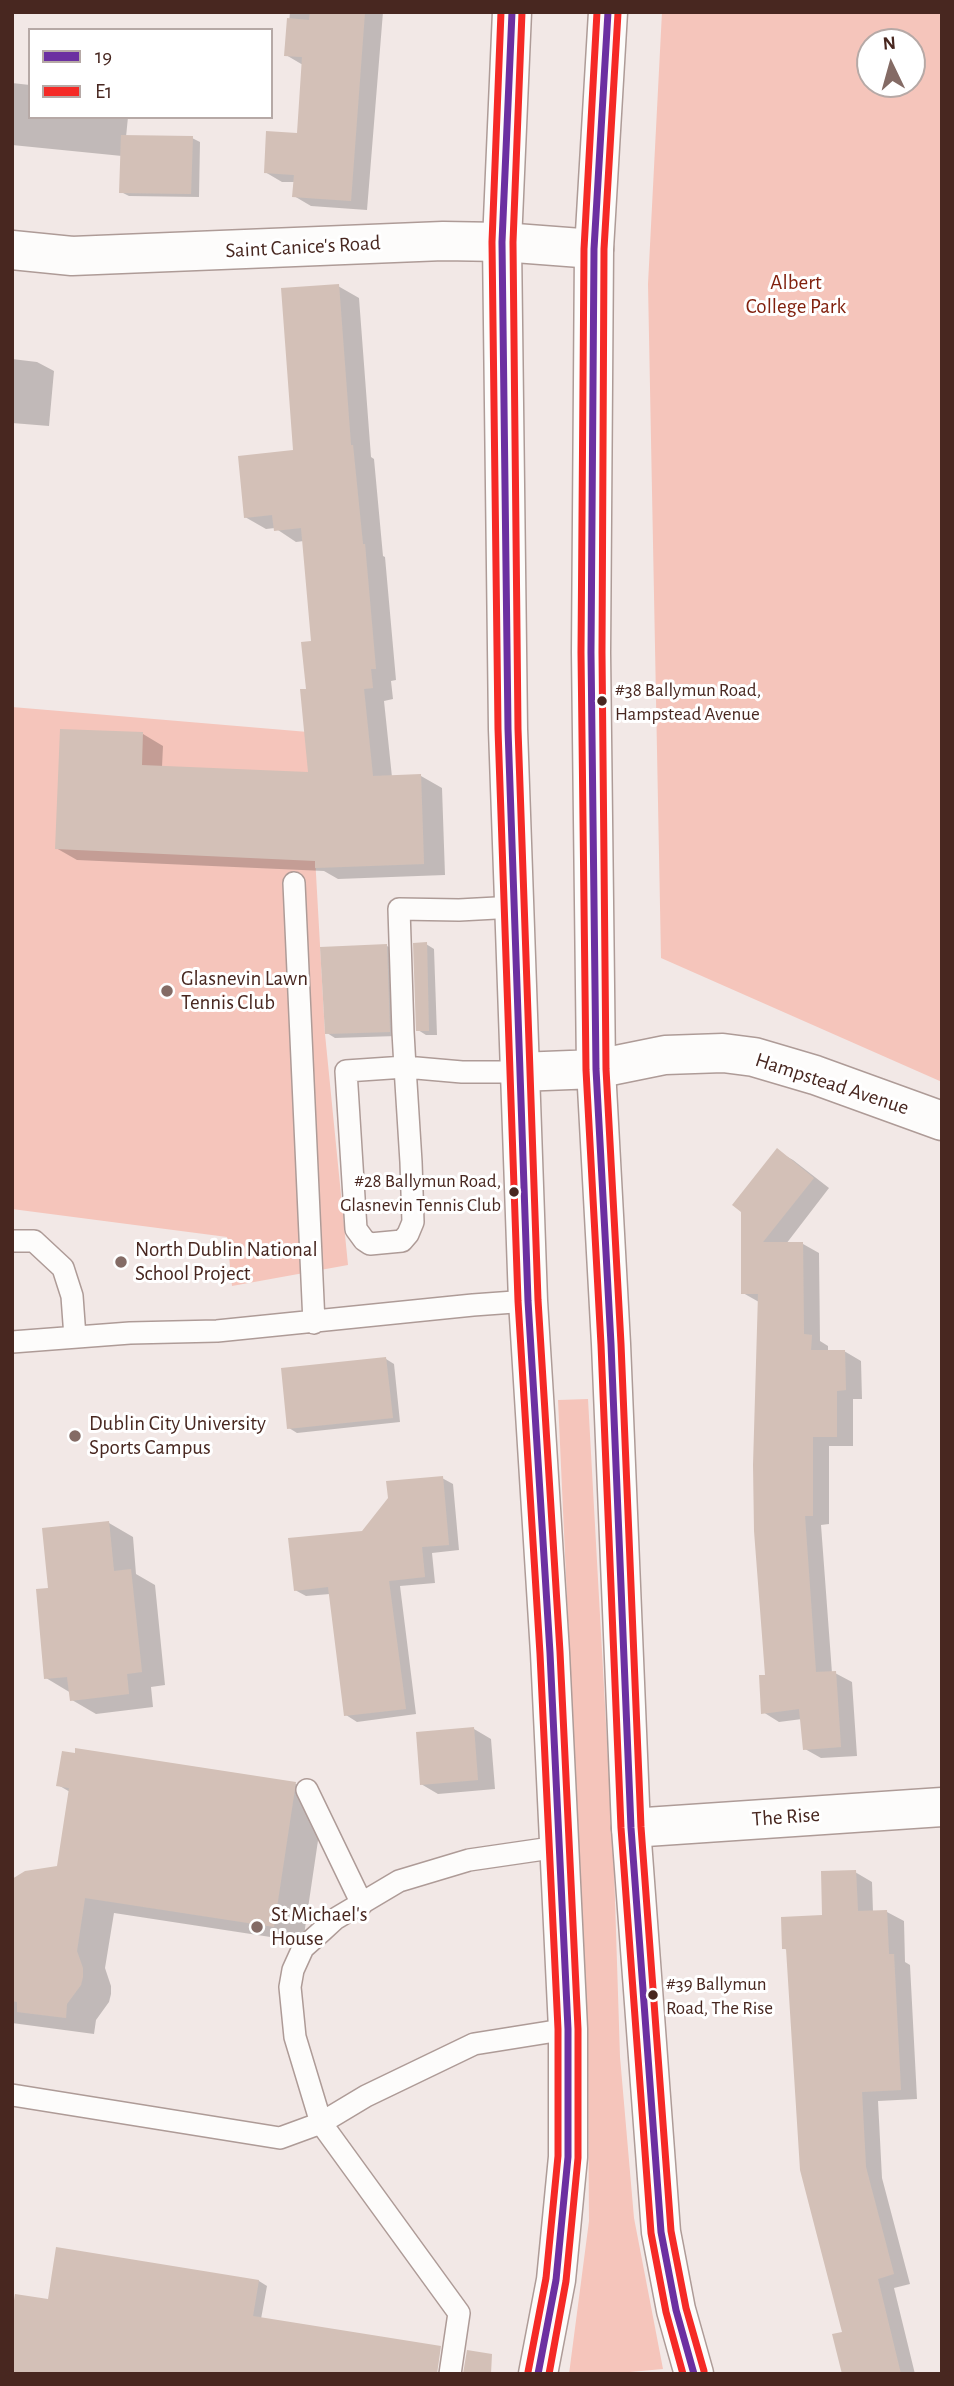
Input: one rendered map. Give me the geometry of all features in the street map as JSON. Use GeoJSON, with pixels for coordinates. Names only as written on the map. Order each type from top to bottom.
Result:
{"type":"FeatureCollection","features":[{"type":"Feature","properties":{"kind":"main road"},"geometry":{"type":"LineString","coordinates":[[512,12],[502,242],[508,729],[528,1301],[549,1640],[568,2029],[568,2157],[556,2280],[538,2374]]}},
{"type":"Feature","properties":{"kind":"main road"},"geometry":{"type":"LineString","coordinates":[[608,12],[594,249],[591,663],[596,1069],[612,1358],[631,1828],[661,2232],[676,2310],[694,2374]]}},
{"type":"Feature","properties":{"kind":"main road","name":"Saint Canice's Road"},"geometry":{"type":"LineString","coordinates":[[12,250],[72,256],[430,242],[502,242],[594,249]]}},
{"type":"Feature","properties":{"kind":"main road","name":"Hampstead Avenue"},"geometry":{"type":"LineString","coordinates":[[519,1072],[596,1069],[665,1055],[723,1053],[754,1057],[815,1074],[942,1121]]}},
{"type":"Feature","properties":{"kind":"main road","name":"The Rise"},"geometry":{"type":"LineString","coordinates":[[631,1828],[942,1807]]}},
{"type":"Feature","properties":{"kind":"lane"},"geometry":{"type":"LineString","coordinates":[[294,883],[314,1323]]}},
{"type":"Feature","properties":{"kind":"lane"},"geometry":{"type":"LineString","coordinates":[[515,907],[399,909],[405,1067],[413,1222],[402,1241],[370,1244],[356,1229],[346,1071],[405,1067],[462,1072],[519,1072]]}},
{"type":"Feature","properties":{"kind":"lane"},"geometry":{"type":"LineString","coordinates":[[12,1241],[34,1241],[62,1268],[72,1296],[75,1337]]}},
{"type":"Feature","properties":{"kind":"lane"},"geometry":{"type":"LineString","coordinates":[[12,1342],[130,1333],[217,1331],[528,1301]]}},
{"type":"Feature","properties":{"kind":"lane"},"geometry":{"type":"LineString","coordinates":[[307,1790],[362,1904]]}},
{"type":"Feature","properties":{"kind":"lane"},"geometry":{"type":"LineString","coordinates":[[450,2374],[459,2313],[321,2123],[295,2037],[290,1987],[293,1970],[303,1948],[335,1919],[399,1881],[469,1860],[558,1847]]}},
{"type":"Feature","properties":{"kind":"lane"},"geometry":{"type":"LineString","coordinates":[[12,2095],[280,2138],[321,2123],[366,2096],[474,2044],[568,2029]]}},
{"type":"Feature","properties":{"kind":"green space","name":"Albert College Park"},"geometry":{"type":"Polygon","coordinates":[[[662,12],[942,12],[942,1082],[661,958],[648,284],[662,12]]]}},
{"type":"Feature","properties":{"kind":"green space","name":"Glasnevin Lawn Tennis Club"},"geometry":{"type":"Polygon","coordinates":[[[12,707],[308,732],[325,1034],[348,1265],[232,1286],[227,1237],[12,1209],[12,707]]]}},
{"type":"Feature","properties":{"kind":"green space"},"geometry":{"type":"Polygon","coordinates":[[[588,1399],[614,1868],[620,2057],[634,2218],[663,2369],[608,2374],[569,2374],[589,2221],[588,2062],[558,1400],[588,1399]]]}},
{"type":"Feature","properties":{"kind":"building"},"geometry":{"type":"Polygon","coordinates":[[[310,12],[365,12],[351,201],[292,197],[294,175],[264,173],[266,131],[297,133],[302,57],[284,56],[287,18],[309,20],[310,12]]]}},
{"type":"Feature","properties":{"kind":"building"},"geometry":{"type":"Polygon","coordinates":[[[121,135],[193,136],[191,194],[119,193],[121,135]]]}},
{"type":"Feature","properties":{"kind":"building"},"geometry":{"type":"Polygon","coordinates":[[[339,284],[351,445],[365,544],[376,669],[371,669],[373,688],[364,689],[373,776],[421,774],[424,864],[315,868],[315,861],[55,849],[60,729],[143,732],[142,765],[308,772],[300,689],[306,689],[301,642],[311,641],[301,528],[274,531],[272,515],[244,518],[238,456],[293,450],[281,288],[339,284]]]}},
{"type":"Feature","properties":{"kind":"building"},"geometry":{"type":"Polygon","coordinates":[[[427,942],[429,1031],[416,1031],[413,943],[427,942]]]}},
{"type":"Feature","properties":{"kind":"building"},"geometry":{"type":"Polygon","coordinates":[[[387,944],[390,1032],[325,1034],[320,947],[387,944]]]}},
{"type":"Feature","properties":{"kind":"building"},"geometry":{"type":"Polygon","coordinates":[[[777,1148],[814,1178],[763,1242],[803,1242],[804,1334],[812,1335],[811,1350],[845,1350],[846,1390],[837,1391],[837,1437],[813,1437],[813,1516],[805,1516],[816,1672],[836,1671],[841,1747],[803,1750],[799,1709],[761,1714],[759,1675],[765,1675],[754,1531],[753,1465],[758,1294],[741,1294],[741,1212],[732,1205],[777,1148]]]}},
{"type":"Feature","properties":{"kind":"building"},"geometry":{"type":"Polygon","coordinates":[[[386,1357],[393,1418],[287,1429],[281,1368],[386,1357]]]}},
{"type":"Feature","properties":{"kind":"building"},"geometry":{"type":"Polygon","coordinates":[[[443,1476],[449,1545],[422,1547],[425,1577],[389,1581],[406,1709],[344,1716],[328,1587],[294,1591],[288,1538],[362,1531],[388,1498],[386,1481],[443,1476]]]}},
{"type":"Feature","properties":{"kind":"building"},"geometry":{"type":"Polygon","coordinates":[[[109,1521],[114,1571],[131,1569],[142,1672],[127,1674],[129,1694],[70,1701],[67,1677],[44,1679],[36,1589],[48,1588],[42,1528],[109,1521]]]}},
{"type":"Feature","properties":{"kind":"building"},"geometry":{"type":"Polygon","coordinates":[[[474,1727],[478,1780],[420,1785],[416,1732],[474,1727]]]}},
{"type":"Feature","properties":{"kind":"building"},"geometry":{"type":"Polygon","coordinates":[[[75,1748],[296,1782],[274,1927],[85,1898],[77,1951],[83,1977],[81,1985],[67,2004],[66,2018],[17,2012],[17,2002],[12,2001],[12,1879],[25,1871],[57,1866],[69,1788],[56,1786],[62,1751],[75,1753],[75,1748]]]}},
{"type":"Feature","properties":{"kind":"building"},"geometry":{"type":"Polygon","coordinates":[[[856,1870],[858,1911],[887,1910],[889,1954],[894,1954],[901,2090],[862,2092],[866,2167],[894,2274],[878,2279],[901,2374],[842,2374],[832,2334],[842,2332],[800,2170],[786,1949],[782,1949],[781,1917],[822,1915],[821,1871],[856,1870]]]}},
{"type":"Feature","properties":{"kind":"building"},"geometry":{"type":"Polygon","coordinates":[[[56,2247],[259,2280],[253,2316],[441,2346],[437,2374],[12,2374],[12,2313],[15,2294],[48,2299],[56,2247]]]}},
{"type":"Feature","properties":{"kind":"building"},"geometry":{"type":"Polygon","coordinates":[[[467,2350],[492,2354],[491,2374],[463,2374],[467,2350]]]}},
{"type":"Feature","properties":{"kind":"transit line","name":"E1"},"geometry":{"type":"LineString","coordinates":[[501,12],[492,242],[498,729],[518,1301],[540,1654],[558,2029],[558,2156],[546,2278],[528,2372]]}},
{"type":"Feature","properties":{"kind":"transit line","name":"19"},"geometry":{"type":"LineString","coordinates":[[512,12],[502,242],[508,729],[528,1301],[550,1653],[568,2029],[568,2157],[556,2280],[538,2374]]}},
{"type":"Feature","properties":{"kind":"transit line"},"geometry":{"type":"LineString","coordinates":[[522,12],[513,242],[518,729],[538,1300],[560,1652],[578,2029],[578,2158],[566,2281],[549,2374]]}},
{"type":"Feature","properties":{"kind":"transit line","name":"E1"},"geometry":{"type":"LineString","coordinates":[[597,12],[584,249],[581,652],[586,1070],[601,1345],[621,1828],[651,2233],[666,2312],[683,2374]]}},
{"type":"Feature","properties":{"kind":"transit line","name":"19"},"geometry":{"type":"LineString","coordinates":[[608,12],[594,249],[591,652],[596,1069],[611,1344],[631,1828],[661,2232],[676,2310],[694,2374]]}},
{"type":"Feature","properties":{"kind":"transit line"},"geometry":{"type":"LineString","coordinates":[[618,13],[604,249],[602,652],[606,1069],[621,1344],[641,1827],[671,2231],[686,2308],[704,2371]]}},
{"type":"Feature","properties":{"kind":"place","name":"#38 Ballymun Road, Hampstead Avenue"},"geometry":{"type":"Point","coordinates":[602,701]}},
{"type":"Feature","properties":{"kind":"place","name":"Glasnevin Lawn Tennis Club"},"geometry":{"type":"Point","coordinates":[167,991]}},
{"type":"Feature","properties":{"kind":"place","name":"#28 Ballymun Road, Glasnevin Tennis Club"},"geometry":{"type":"Point","coordinates":[514,1192]}},
{"type":"Feature","properties":{"kind":"place","name":"North Dublin National School Project"},"geometry":{"type":"Point","coordinates":[121,1262]}},
{"type":"Feature","properties":{"kind":"place","name":"Dublin City University Sports Campus"},"geometry":{"type":"Point","coordinates":[75,1436]}},
{"type":"Feature","properties":{"kind":"place","name":"St Michael's House"},"geometry":{"type":"Point","coordinates":[257,1927]}},
{"type":"Feature","properties":{"kind":"place","name":"#39 Ballymun Road, The Rise"},"geometry":{"type":"Point","coordinates":[653,1995]}}]}
